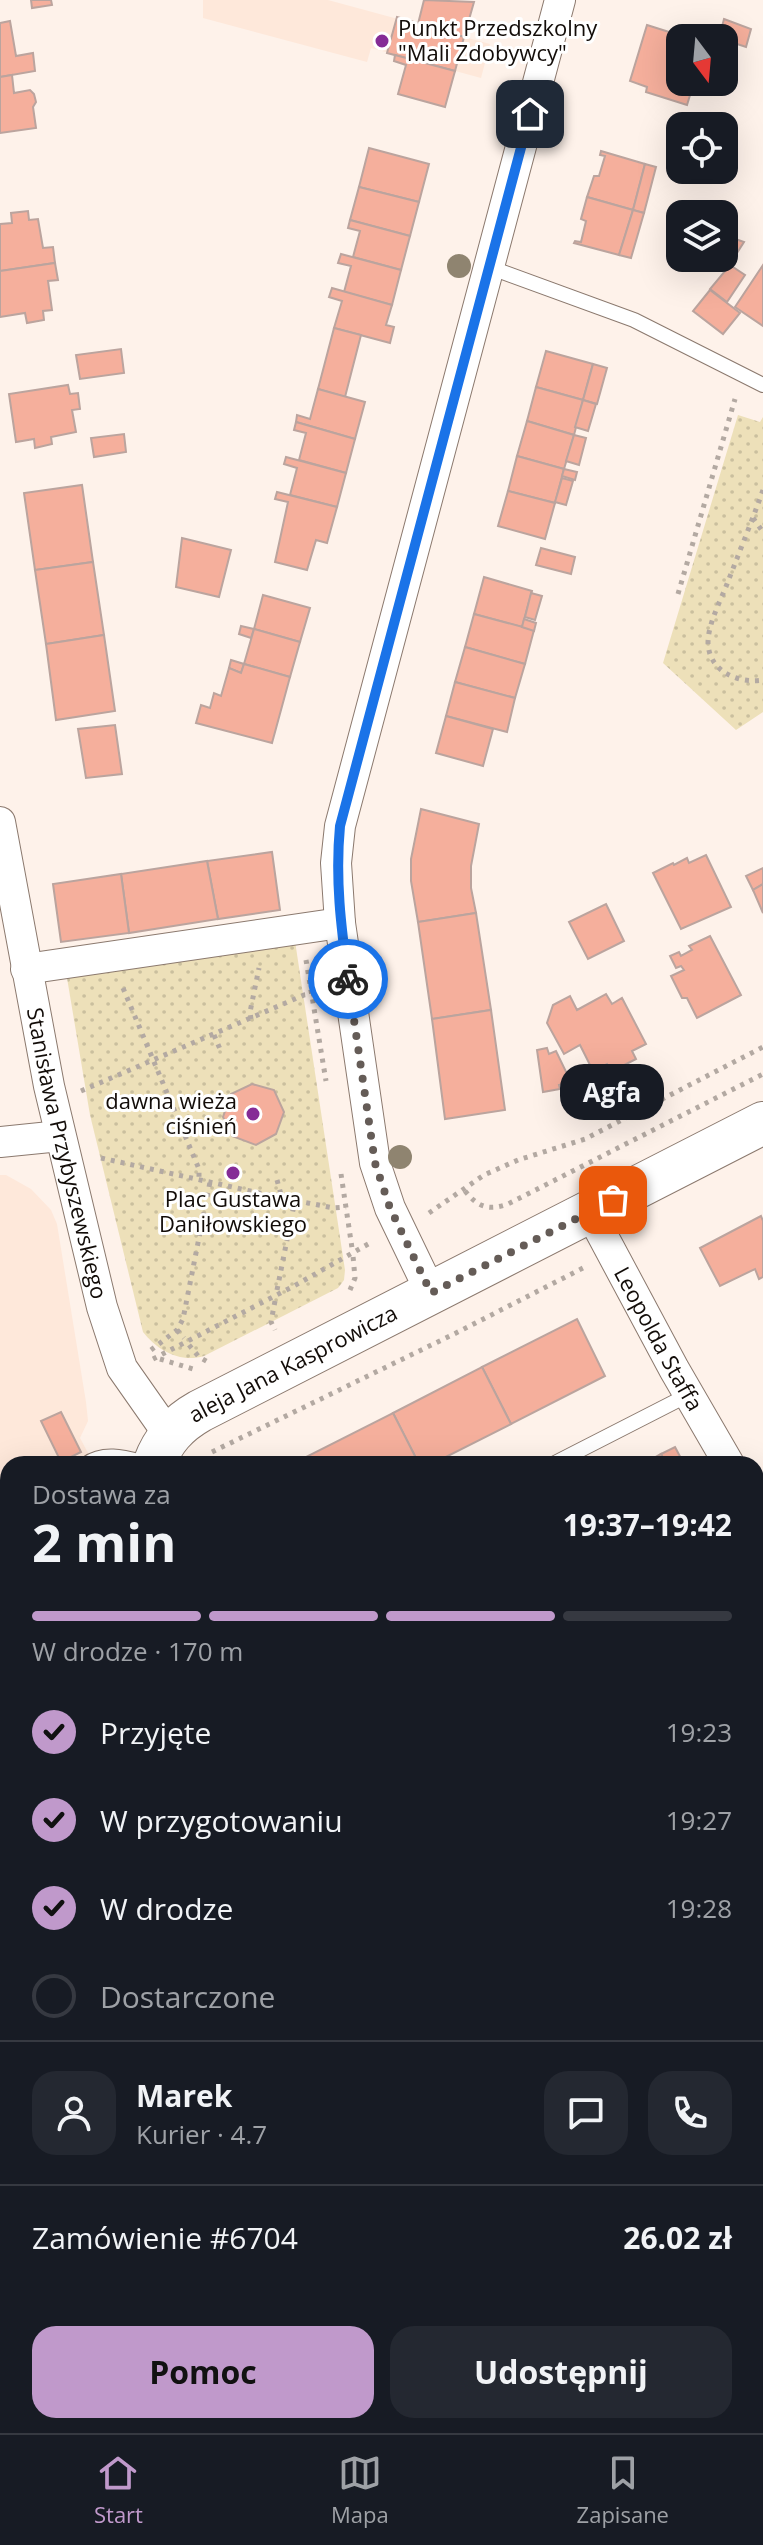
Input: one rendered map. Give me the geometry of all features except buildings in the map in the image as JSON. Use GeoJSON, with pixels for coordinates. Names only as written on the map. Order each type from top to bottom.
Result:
{"type":"FeatureCollection","features":[{"type":"Feature","properties":{"kind":"street"},"geometry":{"type":"LineString","coordinates":[[431,1293],[390,1208],[375,1163],[340,923],[336,863],[340,826],[560,0]]}},
{"type":"Feature","properties":{"kind":"street","name":"Stanisława Przybyszewskiego"},"geometry":{"type":"LineString","coordinates":[[0,822],[60,1136],[98,1293],[116,1356],[158,1454]]}},
{"type":"Feature","properties":{"kind":"street"},"geometry":{"type":"LineString","coordinates":[[26,969],[340,923]]}},
{"type":"Feature","properties":{"kind":"street","name":"aleja Jana Kasprowicza"},"geometry":{"type":"LineString","coordinates":[[158,1454],[187,1418],[763,1123]]}},
{"type":"Feature","properties":{"kind":"street"},"geometry":{"type":"LineString","coordinates":[[0,1142],[60,1136]]}},
{"type":"Feature","properties":{"kind":"street","name":"Leopolda Staffa"},"geometry":{"type":"LineString","coordinates":[[590,1212],[724,1456]]}},
{"type":"Feature","properties":{"kind":"lane"},"geometry":{"type":"LineString","coordinates":[[489,267],[634,320],[763,385]]}},
{"type":"Feature","properties":{"kind":"lane"},"geometry":{"type":"LineString","coordinates":[[569,1456],[688,1395]]}},
{"type":"Feature","properties":{"kind":"path"},"geometry":{"type":"LineString","coordinates":[[678,594],[742,376]]}},
{"type":"Feature","properties":{"kind":"path"},"geometry":{"type":"LineString","coordinates":[[763,490],[718,606],[708,646],[712,659],[724,673],[742,681],[763,680]]}},
{"type":"Feature","properties":{"kind":"path"},"geometry":{"type":"LineString","coordinates":[[753,518],[763,532]]}},
{"type":"Feature","properties":{"kind":"path"},"geometry":{"type":"LineString","coordinates":[[301,929],[327,1082]]}},
{"type":"Feature","properties":{"kind":"path"},"geometry":{"type":"LineString","coordinates":[[251,1019],[265,944],[263,935]]}},
{"type":"Feature","properties":{"kind":"path"},"geometry":{"type":"LineString","coordinates":[[112,957],[199,1169],[199,1179]]}},
{"type":"Feature","properties":{"kind":"path"},"geometry":{"type":"LineString","coordinates":[[79,1092],[312,994]]}},
{"type":"Feature","properties":{"kind":"path"},"geometry":{"type":"LineString","coordinates":[[214,1035],[220,1049]]}},
{"type":"Feature","properties":{"kind":"path"},"geometry":{"type":"LineString","coordinates":[[426,1215],[484,1175],[518,1160],[585,1139],[763,1047]]}},
{"type":"Feature","properties":{"kind":"path"},"geometry":{"type":"LineString","coordinates":[[465,1191],[477,1205],[498,1208],[763,1074]]}},
{"type":"Feature","properties":{"kind":"path"},"geometry":{"type":"LineString","coordinates":[[94,1156],[282,1198],[334,1208],[346,1207]]}},
{"type":"Feature","properties":{"kind":"path"},"geometry":{"type":"LineString","coordinates":[[341,1171],[352,1248]]}},
{"type":"Feature","properties":{"kind":"path"},"geometry":{"type":"LineString","coordinates":[[277,1180],[282,1198]]}},
{"type":"Feature","properties":{"kind":"path"},"geometry":{"type":"LineString","coordinates":[[146,1352],[177,1330],[186,1306],[210,1182]]}},
{"type":"Feature","properties":{"kind":"path"},"geometry":{"type":"LineString","coordinates":[[277,1290],[295,1200]]}},
{"type":"Feature","properties":{"kind":"path"},"geometry":{"type":"LineString","coordinates":[[144,1364],[374,1241]]}},
{"type":"Feature","properties":{"kind":"path"},"geometry":{"type":"LineString","coordinates":[[234,1443],[595,1262]]}},
{"type":"Feature","properties":{"kind":"path"},"geometry":{"type":"LineString","coordinates":[[275,1301],[271,1322],[276,1333]]}},
{"type":"Feature","properties":{"kind":"path"},"geometry":{"type":"LineString","coordinates":[[177,1330],[184,1338]]}},
{"type":"Feature","properties":{"kind":"path"},"geometry":{"type":"LineString","coordinates":[[160,1359],[192,1369],[214,1365],[199,1357],[189,1345]]}},
{"type":"Feature","properties":{"kind":"shaded area","name":"Punkt Przedszkolny \"Mali Zdobywcy\""},"geometry":{"type":"Polygon","coordinates":[[[203,0],[328,0],[490,44],[481,78],[371,48],[367,62],[203,18],[203,0]]]}},
{"type":"Feature","properties":{"kind":"shaded area"},"geometry":{"type":"Polygon","coordinates":[[[0,1175],[6,1175],[31,1189],[51,1210],[57,1224],[86,1402],[88,1421],[80,1438],[90,1456],[0,1456],[0,1175]]]}},
{"type":"Feature","properties":{"kind":"green space"},"geometry":{"type":"Polygon","coordinates":[[[738,415],[760,422],[763,417],[763,712],[736,730],[663,663],[738,415]]]}},
{"type":"Feature","properties":{"kind":"green space"},"geometry":{"type":"Polygon","coordinates":[[[295,941],[345,1270],[344,1280],[338,1288],[204,1356],[186,1358],[170,1354],[155,1345],[143,1332],[90,1115],[66,972],[295,941]]]}},
{"type":"Feature","properties":{"kind":"way so far"},"geometry":{"type":"LineString","coordinates":[[348,979],[375,1163],[390,1208],[431,1293],[613,1200]]}},
{"type":"Feature","properties":{"kind":"place","name":"Punkt Przedszkolny \"Mali Zdobywcy\""},"geometry":{"type":"Point","coordinates":[382,41]}},
{"type":"Feature","properties":{"kind":"place","name":"dawna wieża ciśnień"},"geometry":{"type":"Point","coordinates":[253,1114]}},
{"type":"Feature","properties":{"kind":"place","name":"Plac Gustawa Daniłowskiego"},"geometry":{"type":"Point","coordinates":[233,1173]}},
{"type":"Feature","properties":{"kind":"place","name":"Agfa"},"geometry":{"type":"Point","coordinates":[613,1200]}},
{"type":"Feature","properties":{"kind":"route"},"geometry":{"type":"LineString","coordinates":[[348,979],[336,863],[340,826],[530,114]]}}]}
